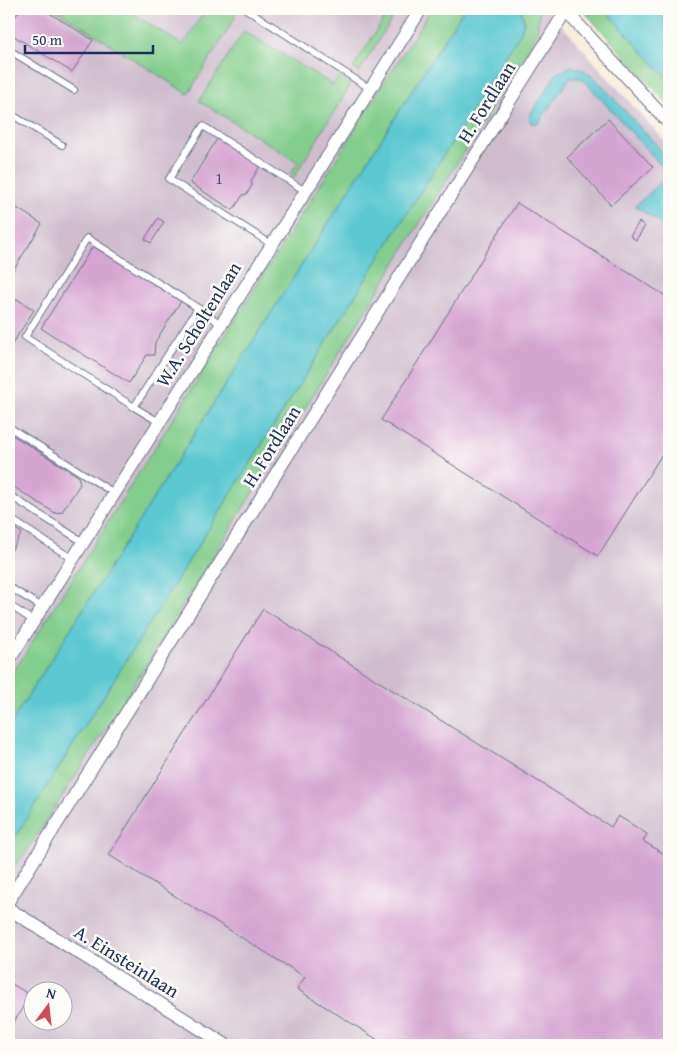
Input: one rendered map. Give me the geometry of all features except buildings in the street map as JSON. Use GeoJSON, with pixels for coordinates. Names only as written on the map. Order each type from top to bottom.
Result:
{"type":"FeatureCollection","features":[{"type":"Feature","properties":{"kind":"street","name":"W.A. Scholtenlaan"},"geometry":{"type":"LineString","coordinates":[[9,660],[420,9]]}},
{"type":"Feature","properties":{"kind":"street"},"geometry":{"type":"LineString","coordinates":[[565,10],[669,123]]}},
{"type":"Feature","properties":{"kind":"street","name":"H. Fordlaan"},"geometry":{"type":"LineString","coordinates":[[9,900],[565,10]]}},
{"type":"Feature","properties":{"kind":"street","name":"A. Einsteinlaan"},"geometry":{"type":"LineString","coordinates":[[9,909],[226,1045]]}},
{"type":"Feature","properties":{"kind":"lane"},"geometry":{"type":"LineString","coordinates":[[247,9],[369,88]]}},
{"type":"Feature","properties":{"kind":"lane"},"geometry":{"type":"LineString","coordinates":[[9,50],[74,90]]}},
{"type":"Feature","properties":{"kind":"lane"},"geometry":{"type":"LineString","coordinates":[[9,113],[62,145]]}},
{"type":"Feature","properties":{"kind":"lane"},"geometry":{"type":"LineString","coordinates":[[271,244],[169,180],[203,126],[305,190]]}},
{"type":"Feature","properties":{"kind":"lane"},"geometry":{"type":"LineString","coordinates":[[159,422],[25,337],[88,238],[222,324]]}},
{"type":"Feature","properties":{"kind":"lane"},"geometry":{"type":"LineString","coordinates":[[134,407],[198,308]]}},
{"type":"Feature","properties":{"kind":"lane"},"geometry":{"type":"LineString","coordinates":[[9,427],[114,494]]}},
{"type":"Feature","properties":{"kind":"lane"},"geometry":{"type":"LineString","coordinates":[[9,495],[83,542]]}},
{"type":"Feature","properties":{"kind":"lane"},"geometry":{"type":"LineString","coordinates":[[9,518],[73,559]]}},
{"type":"Feature","properties":{"kind":"lane"},"geometry":{"type":"LineString","coordinates":[[9,587],[42,608]]}},
{"type":"Feature","properties":{"kind":"lane"},"geometry":{"type":"LineString","coordinates":[[9,605],[34,620]]}},
{"type":"Feature","properties":{"kind":"shaded area"},"geometry":{"type":"Polygon","coordinates":[[[9,9],[547,9],[669,146],[669,1045],[9,1045],[9,9]]]}},
{"type":"Feature","properties":{"kind":"green space"},"geometry":{"type":"Polygon","coordinates":[[[55,9],[125,9],[183,45],[206,9],[233,9],[235,18],[188,94],[55,9]]]}},
{"type":"Feature","properties":{"kind":"green space"},"geometry":{"type":"Polygon","coordinates":[[[390,9],[398,9],[359,72],[353,68],[390,9]]]}},
{"type":"Feature","properties":{"kind":"green space"},"geometry":{"type":"Polygon","coordinates":[[[431,9],[464,9],[9,726],[9,679],[431,9]]]}},
{"type":"Feature","properties":{"kind":"green space"},"geometry":{"type":"Polygon","coordinates":[[[521,9],[540,9],[537,32],[531,44],[113,718],[24,855],[9,871],[9,847],[521,32],[524,21],[521,9]]]}},
{"type":"Feature","properties":{"kind":"green space"},"geometry":{"type":"Polygon","coordinates":[[[582,9],[604,9],[669,80],[669,106],[582,9]]]}},
{"type":"Feature","properties":{"kind":"green space"},"geometry":{"type":"Polygon","coordinates":[[[244,31],[333,85],[340,75],[350,86],[294,177],[290,174],[298,162],[199,101],[244,31]]]}},
{"type":"Feature","properties":{"kind":"water"},"geometry":{"type":"Polygon","coordinates":[[[464,9],[521,9],[524,21],[521,32],[9,847],[9,726],[464,9]]]}},
{"type":"Feature","properties":{"kind":"water"},"geometry":{"type":"Polygon","coordinates":[[[604,9],[669,9],[669,80],[604,9]]]}},
{"type":"Feature","properties":{"kind":"water"},"geometry":{"type":"Polygon","coordinates":[[[572,66],[585,71],[596,79],[669,159],[669,174],[582,78],[570,78],[538,124],[532,123],[529,118],[530,115],[556,74],[572,66]]]}},
{"type":"Feature","properties":{"kind":"water"},"geometry":{"type":"Polygon","coordinates":[[[669,175],[669,228],[635,206],[669,175]]]}}]}
